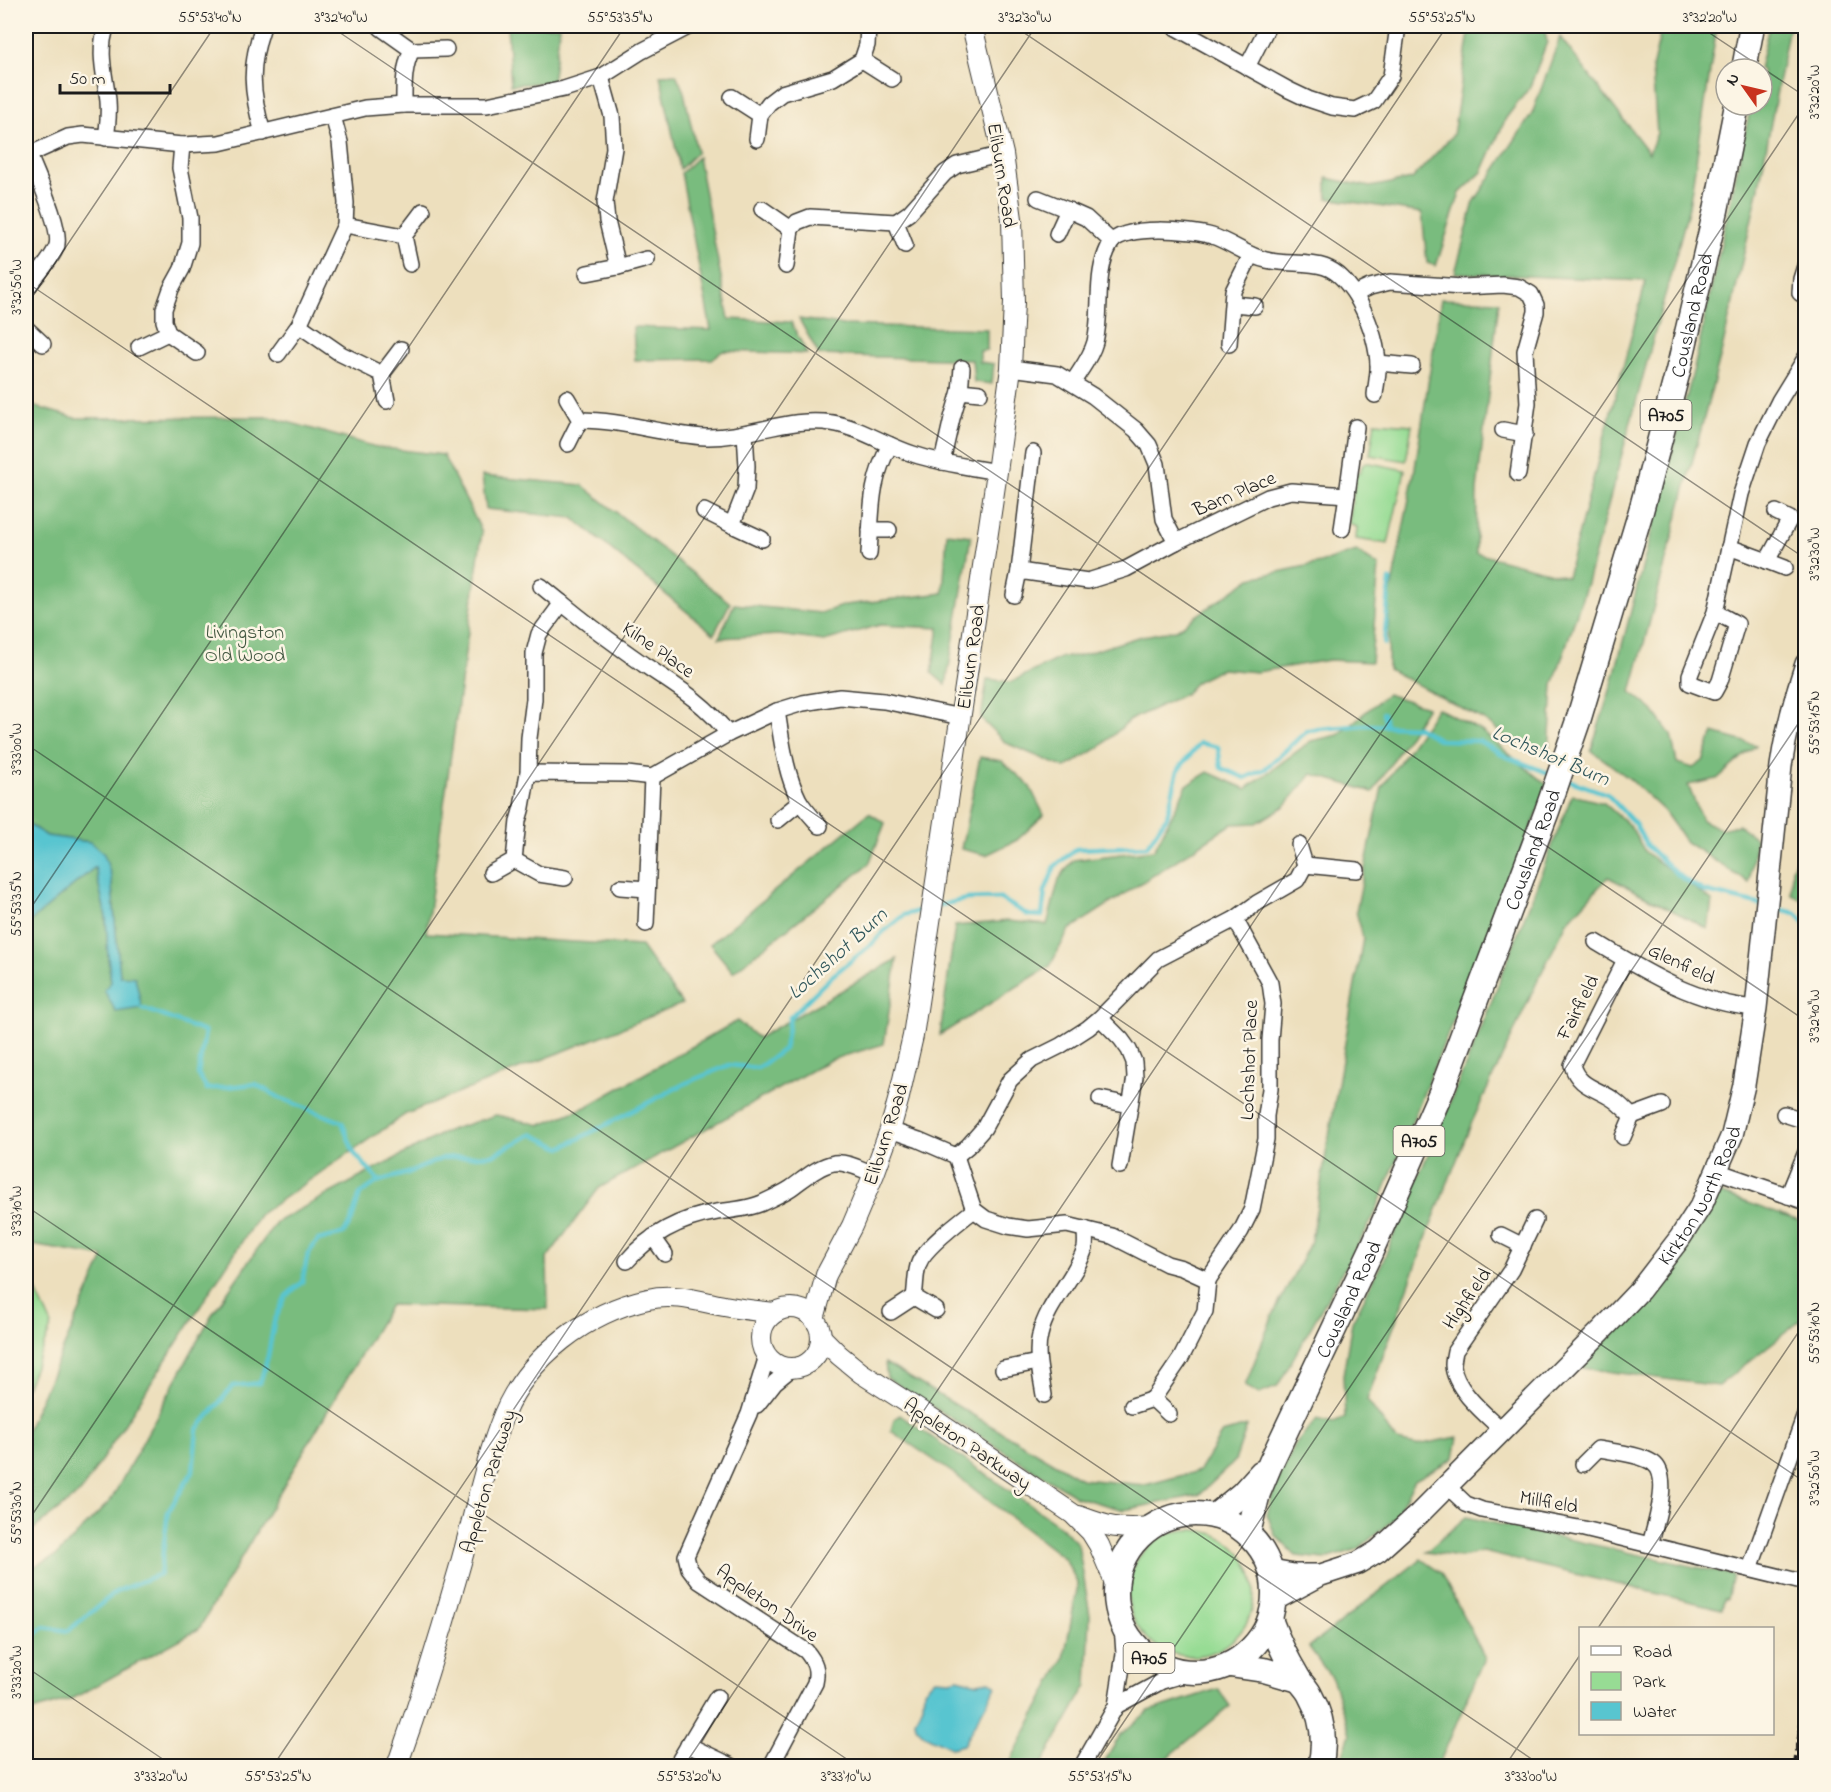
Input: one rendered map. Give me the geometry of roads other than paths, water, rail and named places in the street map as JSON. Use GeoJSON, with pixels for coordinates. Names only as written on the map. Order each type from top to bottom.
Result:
{"type":"FeatureCollection","features":[{"type":"Feature","properties":{"kind":"main road"},"geometry":{"type":"LineString","coordinates":[[1746,57],[1752,26]]}},
{"type":"Feature","properties":{"kind":"main road","name":"Cousland Road"},"geometry":{"type":"LineString","coordinates":[[1248,1533],[1258,1493],[1270,1462],[1371,1251],[1442,1090],[1578,721],[1641,511],[1679,368],[1716,210],[1735,117]]}},
{"type":"Feature","properties":{"kind":"main road","name":"Kirkton North Road"},"geometry":{"type":"LineString","coordinates":[[1271,1571],[1294,1575],[1321,1575],[1358,1563],[1378,1551],[1447,1486],[1640,1290],[1680,1238],[1702,1204],[1732,1135],[1744,1085],[1756,1008],[1785,739],[1806,664]]}},
{"type":"Feature","properties":{"kind":"main road","name":"Cousland Road"},"geometry":{"type":"LineString","coordinates":[[1215,1516],[1242,1494],[1270,1462]]}},
{"type":"Feature","properties":{"kind":"main road","name":"A705"},"geometry":{"type":"LineString","coordinates":[[1273,1611],[1252,1649],[1230,1665],[1209,1672],[1189,1673],[1163,1666],[1147,1657],[1132,1642],[1122,1625],[1116,1605],[1116,1585],[1120,1566],[1137,1537],[1150,1527],[1171,1517],[1190,1514],[1215,1516],[1233,1523],[1248,1533],[1259,1546],[1269,1564],[1273,1611],[1282,1651],[1310,1694],[1323,1730],[1320,1767]]}},
{"type":"Feature","properties":{"kind":"main road","name":"Kirkton North Road"},"geometry":{"type":"LineString","coordinates":[[1273,1611],[1321,1575]]}},
{"type":"Feature","properties":{"kind":"main road","name":"A705"},"geometry":{"type":"LineString","coordinates":[[1230,1665],[1264,1670],[1299,1680]]}},
{"type":"Feature","properties":{"kind":"street"},"geometry":{"type":"LineString","coordinates":[[106,138],[109,109],[102,55],[107,26]]}},
{"type":"Feature","properties":{"kind":"street"},"geometry":{"type":"LineString","coordinates":[[263,26],[253,67],[255,105],[263,133]]}},
{"type":"Feature","properties":{"kind":"street"},"geometry":{"type":"LineString","coordinates":[[26,290],[45,267],[58,246],[57,231],[50,210],[27,155],[68,137],[83,135],[182,145],[219,143],[364,108],[404,105],[488,105],[564,89],[601,77],[642,51],[690,26]]}},
{"type":"Feature","properties":{"kind":"street"},"geometry":{"type":"LineString","coordinates":[[757,139],[760,115],[769,103],[782,93],[833,78],[862,60],[867,45],[868,26]]}},
{"type":"Feature","properties":{"kind":"street","name":"Eliburn Road"},"geometry":{"type":"LineString","coordinates":[[817,1328],[826,1275],[852,1226],[874,1174],[890,1130],[913,1036],[926,960],[1011,368],[1014,302],[1012,219],[1002,154],[972,26]]}},
{"type":"Feature","properties":{"kind":"street"},"geometry":{"type":"LineString","coordinates":[[1173,26],[1308,99],[1332,107],[1355,110],[1374,101],[1391,76],[1398,26]]}},
{"type":"Feature","properties":{"kind":"street"},"geometry":{"type":"LineString","coordinates":[[1247,67],[1268,26]]}},
{"type":"Feature","properties":{"kind":"street"},"geometry":{"type":"LineString","coordinates":[[381,28],[412,50],[446,49]]}},
{"type":"Feature","properties":{"kind":"street"},"geometry":{"type":"LineString","coordinates":[[404,105],[408,57],[412,50]]}},
{"type":"Feature","properties":{"kind":"street"},"geometry":{"type":"LineString","coordinates":[[862,60],[892,79]]}},
{"type":"Feature","properties":{"kind":"street"},"geometry":{"type":"LineString","coordinates":[[601,77],[612,116],[614,148],[605,202],[618,267]]}},
{"type":"Feature","properties":{"kind":"street"},"geometry":{"type":"LineString","coordinates":[[732,97],[760,115]]}},
{"type":"Feature","properties":{"kind":"street"},"geometry":{"type":"LineString","coordinates":[[278,354],[299,325],[345,225],[346,203],[340,142],[333,116]]}},
{"type":"Feature","properties":{"kind":"street"},"geometry":{"type":"LineString","coordinates":[[182,145],[180,168],[190,218],[190,243],[182,269],[171,289],[164,309],[164,321],[168,333],[197,353]]}},
{"type":"Feature","properties":{"kind":"street"},"geometry":{"type":"LineString","coordinates":[[786,266],[791,229],[797,222],[810,217],[896,222],[909,213],[945,173],[957,165],[1002,154]]}},
{"type":"Feature","properties":{"kind":"street"},"geometry":{"type":"LineString","coordinates":[[1038,198],[1086,218],[1112,242]]}},
{"type":"Feature","properties":{"kind":"street"},"geometry":{"type":"LineString","coordinates":[[762,209],[791,229]]}},
{"type":"Feature","properties":{"kind":"street"},"geometry":{"type":"LineString","coordinates":[[1058,234],[1068,210]]}},
{"type":"Feature","properties":{"kind":"street"},"geometry":{"type":"LineString","coordinates":[[410,264],[404,236],[423,211]]}},
{"type":"Feature","properties":{"kind":"street"},"geometry":{"type":"LineString","coordinates":[[896,222],[905,245]]}},
{"type":"Feature","properties":{"kind":"street"},"geometry":{"type":"LineString","coordinates":[[345,225],[404,236]]}},
{"type":"Feature","properties":{"kind":"street"},"geometry":{"type":"LineString","coordinates":[[1073,382],[1088,359],[1094,344],[1102,271],[1112,242],[1119,236],[1130,232],[1173,231],[1213,237],[1266,261],[1310,264],[1327,268],[1344,279],[1355,294],[1373,332],[1378,363],[1375,395]]}},
{"type":"Feature","properties":{"kind":"street"},"geometry":{"type":"LineString","coordinates":[[1229,344],[1233,291],[1251,255]]}},
{"type":"Feature","properties":{"kind":"street"},"geometry":{"type":"LineString","coordinates":[[587,273],[647,260]]}},
{"type":"Feature","properties":{"kind":"street"},"geometry":{"type":"LineString","coordinates":[[1806,263],[1800,293],[1806,297]]}},
{"type":"Feature","properties":{"kind":"street"},"geometry":{"type":"LineString","coordinates":[[1355,294],[1390,282],[1462,287],[1503,285],[1525,290],[1534,298],[1536,312],[1525,351],[1528,404],[1518,474]]}},
{"type":"Feature","properties":{"kind":"street"},"geometry":{"type":"LineString","coordinates":[[1233,304],[1255,306]]}},
{"type":"Feature","properties":{"kind":"street"},"geometry":{"type":"LineString","coordinates":[[299,325],[341,354],[382,374]]}},
{"type":"Feature","properties":{"kind":"street"},"geometry":{"type":"LineString","coordinates":[[26,328],[43,344]]}},
{"type":"Feature","properties":{"kind":"street"},"geometry":{"type":"LineString","coordinates":[[139,347],[168,333]]}},
{"type":"Feature","properties":{"kind":"street"},"geometry":{"type":"LineString","coordinates":[[387,401],[382,374],[401,349]]}},
{"type":"Feature","properties":{"kind":"street"},"geometry":{"type":"LineString","coordinates":[[1715,612],[1737,624],[1723,672],[1714,692],[1690,683],[1690,675],[1715,612],[1741,494],[1758,443],[1779,401],[1806,357]]}},
{"type":"Feature","properties":{"kind":"street"},"geometry":{"type":"LineString","coordinates":[[1378,363],[1412,366]]}},
{"type":"Feature","properties":{"kind":"street"},"geometry":{"type":"LineString","coordinates":[[942,462],[960,391],[962,368]]}},
{"type":"Feature","properties":{"kind":"street","name":"Barn Place"},"geometry":{"type":"LineString","coordinates":[[1011,368],[1057,374],[1073,382],[1137,430],[1149,445],[1156,464],[1164,519],[1176,542]]}},
{"type":"Feature","properties":{"kind":"street"},"geometry":{"type":"LineString","coordinates":[[960,391],[980,393]]}},
{"type":"Feature","properties":{"kind":"street"},"geometry":{"type":"LineString","coordinates":[[567,398],[580,420]]}},
{"type":"Feature","properties":{"kind":"street"},"geometry":{"type":"LineString","coordinates":[[580,420],[603,420],[675,434],[709,437],[810,422],[831,423],[855,428],[890,445],[942,462],[997,472]]}},
{"type":"Feature","properties":{"kind":"street"},"geometry":{"type":"LineString","coordinates":[[568,444],[580,420]]}},
{"type":"Feature","properties":{"kind":"street"},"geometry":{"type":"LineString","coordinates":[[1342,529],[1356,427]]}},
{"type":"Feature","properties":{"kind":"street"},"geometry":{"type":"LineString","coordinates":[[1503,430],[1525,434]]}},
{"type":"Feature","properties":{"kind":"street"},"geometry":{"type":"LineString","coordinates":[[732,525],[746,489],[745,433]]}},
{"type":"Feature","properties":{"kind":"street"},"geometry":{"type":"LineString","coordinates":[[869,554],[874,483],[880,462],[890,445]]}},
{"type":"Feature","properties":{"kind":"street"},"geometry":{"type":"LineString","coordinates":[[1014,595],[1034,453]]}},
{"type":"Feature","properties":{"kind":"street","name":"Barn Place"},"geometry":{"type":"LineString","coordinates":[[1019,571],[1088,582],[1126,568],[1268,497],[1291,491],[1347,495]]}},
{"type":"Feature","properties":{"kind":"street"},"geometry":{"type":"LineString","coordinates":[[704,511],[762,539]]}},
{"type":"Feature","properties":{"kind":"street"},"geometry":{"type":"LineString","coordinates":[[1767,561],[1790,519],[1776,512]]}},
{"type":"Feature","properties":{"kind":"street"},"geometry":{"type":"LineString","coordinates":[[870,531],[889,530]]}},
{"type":"Feature","properties":{"kind":"street"},"geometry":{"type":"LineString","coordinates":[[1729,547],[1785,568]]}},
{"type":"Feature","properties":{"kind":"street","name":"Kilne Place"},"geometry":{"type":"LineString","coordinates":[[541,586],[593,628],[689,696],[718,720],[728,734]]}},
{"type":"Feature","properties":{"kind":"street"},"geometry":{"type":"LineString","coordinates":[[514,860],[518,821],[528,773],[529,738],[534,699],[534,653],[539,634],[562,603]]}},
{"type":"Feature","properties":{"kind":"street"},"geometry":{"type":"LineString","coordinates":[[528,773],[616,774],[652,777],[728,734],[777,711],[803,703],[840,697],[884,701],[961,717]]}},
{"type":"Feature","properties":{"kind":"street"},"geometry":{"type":"LineString","coordinates":[[777,711],[786,762],[800,802],[820,826]]}},
{"type":"Feature","properties":{"kind":"street"},"geometry":{"type":"LineString","coordinates":[[646,924],[652,777]]}},
{"type":"Feature","properties":{"kind":"street"},"geometry":{"type":"LineString","coordinates":[[778,820],[800,802]]}},
{"type":"Feature","properties":{"kind":"street"},"geometry":{"type":"LineString","coordinates":[[956,1156],[984,1128],[1010,1080],[1032,1060],[1060,1046],[1100,1018],[1158,959],[1235,919],[1257,903],[1297,880],[1305,865],[1299,845]]}},
{"type":"Feature","properties":{"kind":"street"},"geometry":{"type":"LineString","coordinates":[[491,873],[514,860]]}},
{"type":"Feature","properties":{"kind":"street"},"geometry":{"type":"LineString","coordinates":[[514,860],[539,874],[565,878]]}},
{"type":"Feature","properties":{"kind":"street"},"geometry":{"type":"LineString","coordinates":[[1305,865],[1357,870]]}},
{"type":"Feature","properties":{"kind":"street"},"geometry":{"type":"LineString","coordinates":[[620,887],[647,889]]}},
{"type":"Feature","properties":{"kind":"street","name":"Lochshot Place"},"geometry":{"type":"LineString","coordinates":[[1208,1280],[1241,1231],[1252,1209],[1273,1141],[1266,1116],[1270,1081],[1273,1004],[1270,983],[1235,919]]}},
{"type":"Feature","properties":{"kind":"street","name":"Glenfield"},"geometry":{"type":"LineString","coordinates":[[1596,942],[1676,988],[1704,999],[1756,1008]]}},
{"type":"Feature","properties":{"kind":"street","name":"Fairfield"},"geometry":{"type":"LineString","coordinates":[[1625,960],[1572,1065],[1575,1075],[1583,1083],[1616,1101],[1632,1116]]}},
{"type":"Feature","properties":{"kind":"street"},"geometry":{"type":"LineString","coordinates":[[1100,1018],[1121,1039],[1134,1062],[1135,1077],[1120,1166]]}},
{"type":"Feature","properties":{"kind":"street"},"geometry":{"type":"LineString","coordinates":[[1100,1099],[1130,1105]]}},
{"type":"Feature","properties":{"kind":"street"},"geometry":{"type":"LineString","coordinates":[[1623,1137],[1632,1116],[1662,1105]]}},
{"type":"Feature","properties":{"kind":"street"},"geometry":{"type":"LineString","coordinates":[[1784,1114],[1806,1122]]}},
{"type":"Feature","properties":{"kind":"street"},"geometry":{"type":"LineString","coordinates":[[890,1130],[956,1156],[974,1210],[986,1219],[1008,1226],[1028,1228],[1067,1225],[1112,1236],[1167,1264],[1208,1280],[1205,1311],[1181,1358],[1153,1399],[1132,1406]]}},
{"type":"Feature","properties":{"kind":"street"},"geometry":{"type":"LineString","coordinates":[[1788,1196],[1806,1152]]}},
{"type":"Feature","properties":{"kind":"street"},"geometry":{"type":"LineString","coordinates":[[627,1261],[652,1237],[675,1223],[702,1215],[759,1204],[788,1190],[823,1166],[836,1162],[874,1174]]}},
{"type":"Feature","properties":{"kind":"street"},"geometry":{"type":"LineString","coordinates":[[1717,1171],[1806,1202]]}},
{"type":"Feature","properties":{"kind":"street"},"geometry":{"type":"LineString","coordinates":[[891,1312],[914,1297],[919,1263],[933,1244],[974,1210]]}},
{"type":"Feature","properties":{"kind":"street","name":"Highfield"},"geometry":{"type":"LineString","coordinates":[[1502,1430],[1460,1387],[1453,1365],[1455,1351],[1501,1285],[1535,1220]]}},
{"type":"Feature","properties":{"kind":"street"},"geometry":{"type":"LineString","coordinates":[[1044,1395],[1038,1362],[1039,1335],[1085,1246],[1085,1229]]}},
{"type":"Feature","properties":{"kind":"street"},"geometry":{"type":"LineString","coordinates":[[1501,1235],[1523,1246]]}},
{"type":"Feature","properties":{"kind":"street"},"geometry":{"type":"LineString","coordinates":[[652,1237],[665,1254]]}},
{"type":"Feature","properties":{"kind":"street","name":"Eliburn Road"},"geometry":{"type":"LineString","coordinates":[[783,1310],[826,1275]]}},
{"type":"Feature","properties":{"kind":"street","name":"Appleton Parkway"},"geometry":{"type":"LineString","coordinates":[[397,1767],[420,1702],[492,1449],[505,1413],[520,1386],[545,1357],[577,1328],[617,1308],[648,1299],[669,1296],[723,1306],[804,1311],[839,1355],[861,1373],[1073,1514],[1099,1545],[1116,1585]]}},
{"type":"Feature","properties":{"kind":"street"},"geometry":{"type":"LineString","coordinates":[[914,1297],[936,1310]]}},
{"type":"Feature","properties":{"kind":"street","name":"Appleton Parkway"},"geometry":{"type":"LineString","coordinates":[[723,1306],[746,1322],[774,1363],[783,1367],[831,1364],[861,1373]]}},
{"type":"Feature","properties":{"kind":"street"},"geometry":{"type":"LineString","coordinates":[[749,1414],[764,1348],[762,1330],[766,1321],[783,1310]]}},
{"type":"Feature","properties":{"kind":"street"},"geometry":{"type":"LineString","coordinates":[[749,1414],[775,1382],[818,1351],[817,1328]]}},
{"type":"Feature","properties":{"kind":"street"},"geometry":{"type":"LineString","coordinates":[[1003,1369],[1038,1362]]}},
{"type":"Feature","properties":{"kind":"street"},"geometry":{"type":"LineString","coordinates":[[1153,1399],[1169,1414]]}},
{"type":"Feature","properties":{"kind":"street"},"geometry":{"type":"LineString","coordinates":[[1750,1569],[1806,1412]]}},
{"type":"Feature","properties":{"kind":"street","name":"Appleton Drive"},"geometry":{"type":"LineString","coordinates":[[749,1414],[692,1538],[686,1556],[689,1568],[699,1581],[806,1651],[814,1660],[818,1670],[815,1683],[771,1767]]}},
{"type":"Feature","properties":{"kind":"street"},"geometry":{"type":"LineString","coordinates":[[1583,1464],[1598,1449],[1645,1459],[1658,1468],[1662,1485],[1650,1544]]}},
{"type":"Feature","properties":{"kind":"street","name":"Millfield"},"geometry":{"type":"LineString","coordinates":[[1447,1486],[1466,1504],[1482,1510],[1584,1529],[1806,1583]]}},
{"type":"Feature","properties":{"kind":"street","name":"Appleton Parkway"},"geometry":{"type":"LineString","coordinates":[[1073,1514],[1105,1526],[1126,1530],[1150,1527]]}},
{"type":"Feature","properties":{"kind":"street"},"geometry":{"type":"LineString","coordinates":[[1082,1767],[1116,1706],[1124,1654],[1122,1625]]}},
{"type":"Feature","properties":{"kind":"street"},"geometry":{"type":"LineString","coordinates":[[1116,1706],[1162,1681],[1189,1673]]}},
{"type":"Feature","properties":{"kind":"street"},"geometry":{"type":"LineString","coordinates":[[676,1767],[717,1697]]}},
{"type":"Feature","properties":{"kind":"street"},"geometry":{"type":"LineString","coordinates":[[688,1745],[732,1767]]}},
{"type":"Feature","properties":{"kind":"water"},"geometry":{"type":"Polygon","coordinates":[[[26,823],[47,836],[90,842],[104,854],[111,876],[120,976],[135,977],[142,1008],[116,1012],[104,990],[111,982],[106,917],[95,867],[26,925],[26,823]]]}},
{"type":"Feature","properties":{"kind":"water"},"geometry":{"type":"Polygon","coordinates":[[[958,1678],[977,1683],[990,1681],[996,1686],[963,1745],[951,1748],[924,1735],[916,1726],[915,1720],[923,1705],[924,1690],[935,1679],[958,1678]]]}},
{"type":"Feature","properties":{"kind":"waterway"},"geometry":{"type":"LineString","coordinates":[[1384,644],[1390,580]]}},
{"type":"Feature","properties":{"kind":"waterway"},"geometry":{"type":"LineString","coordinates":[[1383,713],[1386,726]]}},
{"type":"Feature","properties":{"kind":"waterway","name":"Lochshot Burn"},"geometry":{"type":"LineString","coordinates":[[937,906],[967,899],[999,898],[1028,915],[1042,916],[1045,891],[1055,866],[1076,849],[1147,846],[1167,816],[1178,770],[1200,743],[1218,747],[1221,768],[1245,778],[1265,769],[1308,730],[1365,725],[1417,727],[1440,740],[1479,741],[1507,757],[1551,774]]}},
{"type":"Feature","properties":{"kind":"waterway","name":"Lochshot Burn"},"geometry":{"type":"LineString","coordinates":[[1565,779],[1607,794],[1635,824],[1647,846],[1678,875],[1703,891],[1762,905]]}},
{"type":"Feature","properties":{"kind":"waterway","name":"Lochshot Burn"},"geometry":{"type":"LineString","coordinates":[[1773,908],[1796,913],[1806,924]]}},
{"type":"Feature","properties":{"kind":"waterway","name":"Lochshot Burn"},"geometry":{"type":"LineString","coordinates":[[26,1643],[44,1627],[68,1631],[117,1591],[160,1574],[168,1512],[193,1471],[197,1430],[233,1386],[260,1383],[274,1322],[286,1296],[302,1282],[308,1254],[318,1240],[343,1234],[351,1222],[360,1194],[379,1181],[408,1173],[443,1158],[492,1155],[532,1134],[561,1148],[686,1083],[729,1065],[758,1068],[784,1049],[790,1017],[832,976],[904,915],[926,909]]}},
{"type":"Feature","properties":{"kind":"waterway"},"geometry":{"type":"LineString","coordinates":[[142,1008],[205,1032],[198,1074],[207,1089],[255,1084],[280,1098],[342,1122],[354,1153],[379,1181]]}},
{"type":"Feature","properties":{"kind":"railway"},"geometry":{"type":"LineString","coordinates":[[1795,1766],[1806,1690]]}},
{"type":"Feature","properties":{"kind":"park label","name":"Livingston Old Wood"},"geometry":{"type":"Point","coordinates":[245,642]}}]}
